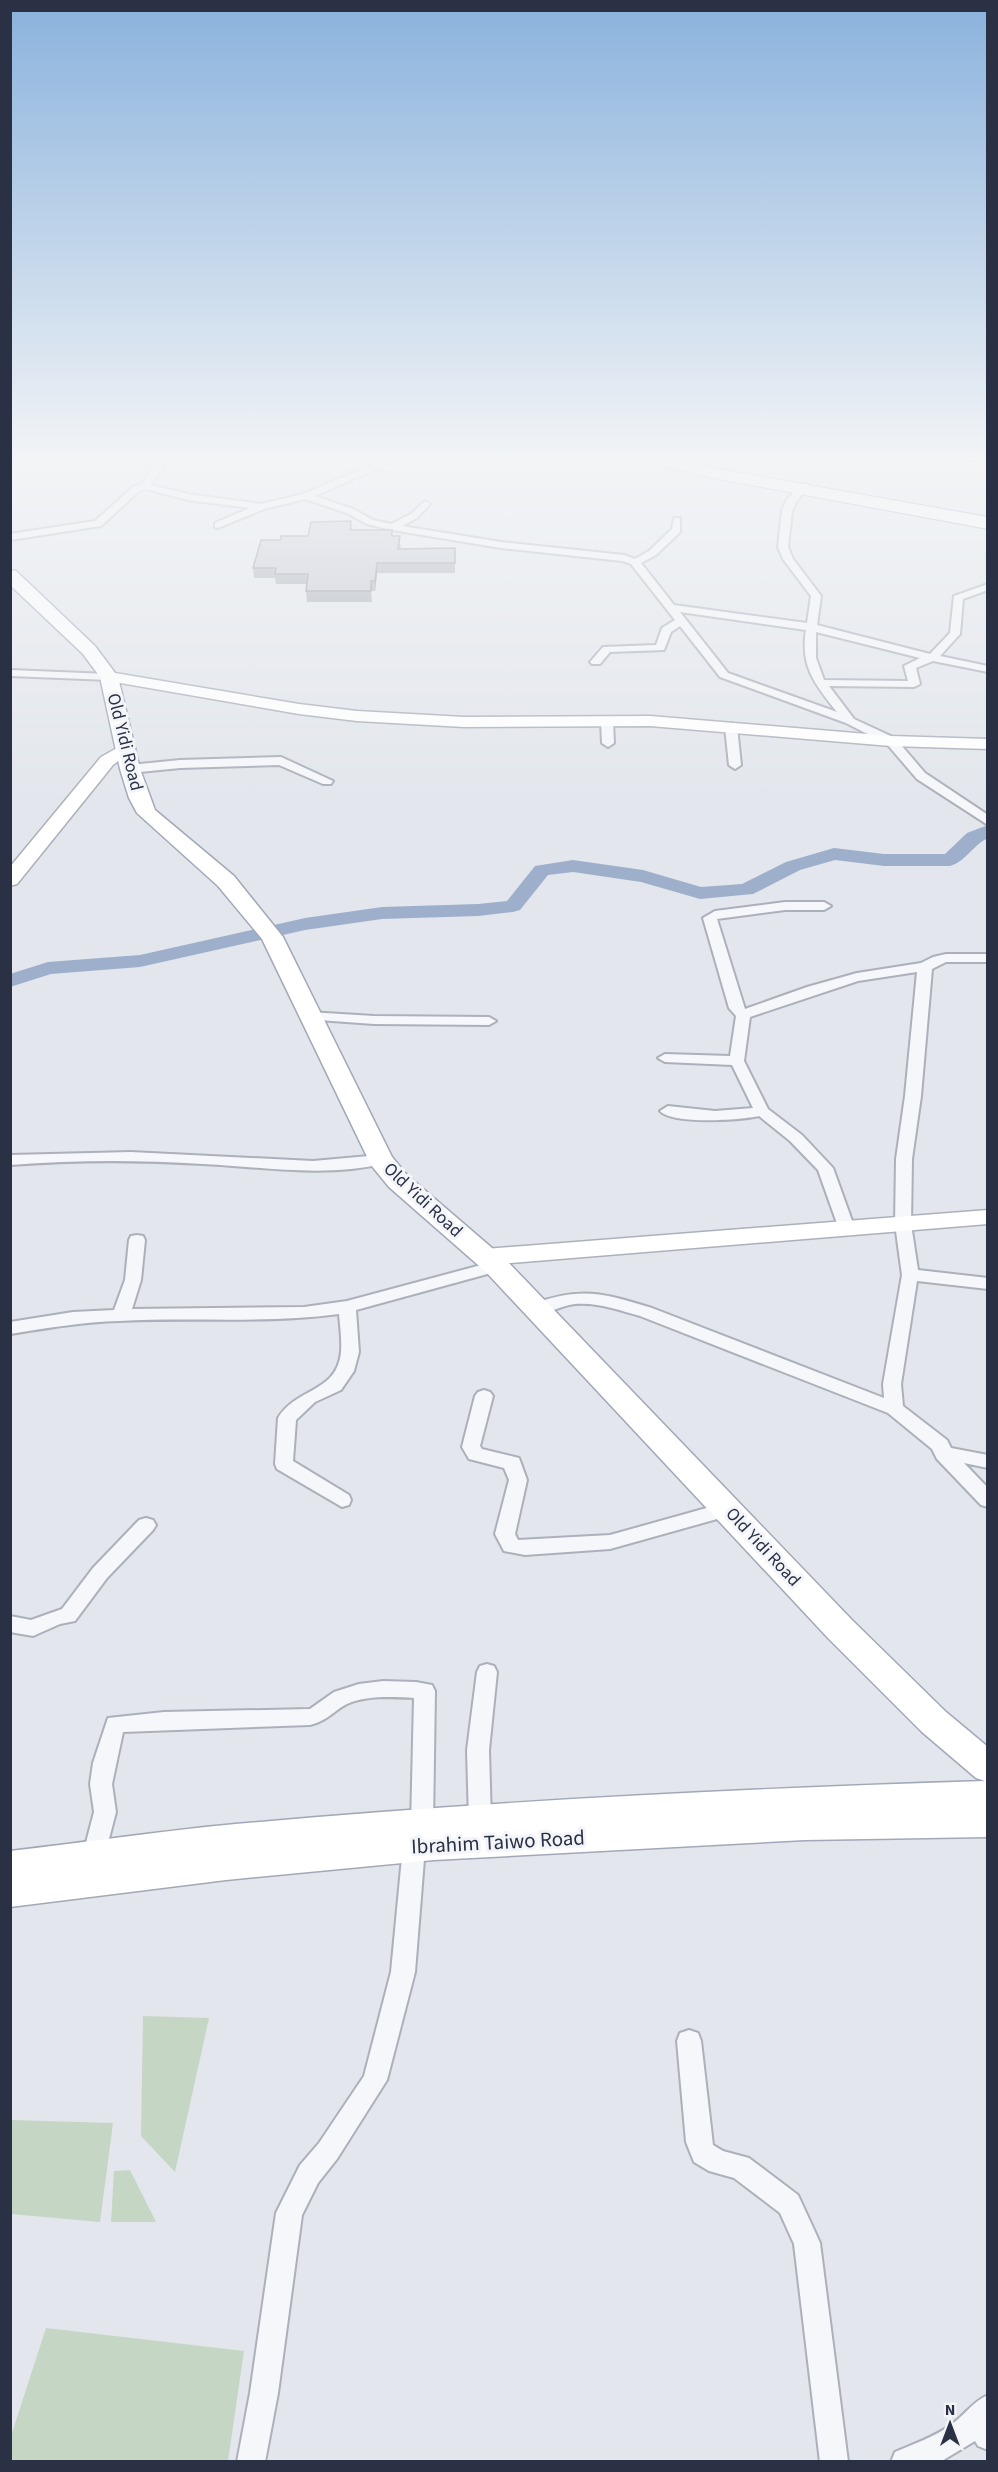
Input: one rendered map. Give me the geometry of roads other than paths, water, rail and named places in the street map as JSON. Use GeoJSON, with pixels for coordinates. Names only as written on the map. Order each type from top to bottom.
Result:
{"type":"FeatureCollection","features":[{"type":"Feature","properties":{"kind":"main road","name":"Old Yidi Road"},"geometry":{"type":"LineString","coordinates":[[10,575],[89,650],[109,677],[130,768],[139,798],[147,813],[226,881],[268,933],[380,1160],[398,1180],[491,1261],[834,1622],[934,1722],[987,1796]]}},
{"type":"Feature","properties":{"kind":"main road","name":"Ibrahim Taiwo Road"},"geometry":{"type":"LineString","coordinates":[[10,1891],[225,1864],[418,1836],[480,1821],[787,1803],[987,1796]]}},
{"type":"Feature","properties":{"kind":"main road","name":"Ibrahim Taiwo Road"},"geometry":{"type":"LineString","coordinates":[[10,1867],[213,1842],[805,1825],[987,1796]]}},
{"type":"Feature","properties":{"kind":"street"},"geometry":{"type":"LineString","coordinates":[[644,572],[724,675],[850,721],[891,741],[921,776],[987,821]]}},
{"type":"Feature","properties":{"kind":"street"},"geometry":{"type":"LineString","coordinates":[[798,572],[816,596],[811,627],[810,658],[820,683],[850,721]]}},
{"type":"Feature","properties":{"kind":"street"},"geometry":{"type":"LineString","coordinates":[[820,683],[911,686],[914,683],[910,666],[932,658],[955,634],[958,598],[987,587]]}},
{"type":"Feature","properties":{"kind":"street"},"geometry":{"type":"LineString","coordinates":[[673,608],[811,627],[932,658],[987,669]]}},
{"type":"Feature","properties":{"kind":"street"},"geometry":{"type":"LineString","coordinates":[[596,662],[607,650],[660,648],[666,630],[682,621]]}},
{"type":"Feature","properties":{"kind":"street"},"geometry":{"type":"LineString","coordinates":[[10,673],[109,677],[299,709],[357,716],[464,722],[669,722],[891,741],[987,744]]}},
{"type":"Feature","properties":{"kind":"street"},"geometry":{"type":"LineString","coordinates":[[607,721],[608,743]]}},
{"type":"Feature","properties":{"kind":"street"},"geometry":{"type":"LineString","coordinates":[[731,727],[735,765]]}},
{"type":"Feature","properties":{"kind":"street"},"geometry":{"type":"LineString","coordinates":[[10,880],[107,761],[126,748]]}},
{"type":"Feature","properties":{"kind":"street"},"geometry":{"type":"LineString","coordinates":[[130,768],[281,761],[327,781]]}},
{"type":"Feature","properties":{"kind":"street"},"geometry":{"type":"LineString","coordinates":[[743,1015],[736,1008],[710,918],[716,915],[785,906],[824,906]]}},
{"type":"Feature","properties":{"kind":"street"},"geometry":{"type":"LineString","coordinates":[[743,1015],[857,977],[925,967],[932,961],[943,958],[987,958]]}},
{"type":"Feature","properties":{"kind":"street"},"geometry":{"type":"LineString","coordinates":[[894,1409],[892,1384],[910,1275],[903,1224],[904,1159],[914,1096],[925,967]]}},
{"type":"Feature","properties":{"kind":"street"},"geometry":{"type":"LineString","coordinates":[[743,1015],[737,1060],[762,1112],[796,1138],[825,1168],[847,1229]]}},
{"type":"Feature","properties":{"kind":"street"},"geometry":{"type":"LineString","coordinates":[[309,1016],[374,1020],[489,1021]]}},
{"type":"Feature","properties":{"kind":"street"},"geometry":{"type":"LineString","coordinates":[[665,1058],[737,1060]]}},
{"type":"Feature","properties":{"kind":"street"},"geometry":{"type":"LineString","coordinates":[[668,1111],[726,1117],[762,1112]]}},
{"type":"Feature","properties":{"kind":"street"},"geometry":{"type":"LineString","coordinates":[[10,1160],[142,1157],[333,1168],[380,1160]]}},
{"type":"Feature","properties":{"kind":"street"},"geometry":{"type":"LineString","coordinates":[[10,1328],[73,1318],[121,1315],[304,1313],[347,1307],[491,1261],[987,1217]]}},
{"type":"Feature","properties":{"kind":"street"},"geometry":{"type":"LineString","coordinates":[[121,1315],[134,1280],[137,1240]]}},
{"type":"Feature","properties":{"kind":"street"},"geometry":{"type":"LineString","coordinates":[[910,1275],[987,1284]]}},
{"type":"Feature","properties":{"kind":"street"},"geometry":{"type":"LineString","coordinates":[[536,1309],[559,1299],[586,1296],[646,1311],[894,1409],[940,1445],[944,1454],[987,1500]]}},
{"type":"Feature","properties":{"kind":"street"},"geometry":{"type":"LineString","coordinates":[[342,1500],[284,1464],[287,1418],[309,1398],[335,1386],[345,1371],[350,1352],[347,1307]]}},
{"type":"Feature","properties":{"kind":"street"},"geometry":{"type":"LineString","coordinates":[[484,1396],[471,1447],[476,1454],[512,1463],[518,1480],[505,1534],[511,1546],[525,1548],[610,1542],[728,1509]]}},
{"type":"Feature","properties":{"kind":"street"},"geometry":{"type":"LineString","coordinates":[[944,1454],[987,1462]]}},
{"type":"Feature","properties":{"kind":"street"},"geometry":{"type":"LineString","coordinates":[[10,1624],[33,1628],[57,1617],[68,1616],[100,1573],[146,1525]]}},
{"type":"Feature","properties":{"kind":"street"},"geometry":{"type":"LineString","coordinates":[[480,1821],[478,1750],[487,1672]]}},
{"type":"Feature","properties":{"kind":"street"},"geometry":{"type":"LineString","coordinates":[[93,1857],[105,1812],[101,1784],[104,1763],[115,1724],[178,1718],[212,1720],[320,1715],[338,1699],[355,1692],[425,1691],[418,1836],[403,1972],[375,2080],[328,2151],[309,2174],[290,2213],[264,2392],[251,2462]]}},
{"type":"Feature","properties":{"kind":"street"},"geometry":{"type":"LineString","coordinates":[[689,2041],[699,2142],[703,2153],[718,2162],[740,2167],[789,2204],[807,2243],[834,2462]]}},
{"type":"Feature","properties":{"kind":"street"},"geometry":{"type":"LineString","coordinates":[[905,2462],[934,2451],[985,2422]]}},
{"type":"Feature","properties":{"kind":"waterway"},"geometry":{"type":"LineString","coordinates":[[10,981],[48,968],[140,961],[305,924],[382,913],[478,910],[513,906],[542,870],[573,866],[643,876],[700,893],[746,890],[793,866],[834,854],[884,860],[950,860],[974,837],[988,831]]}}]}
